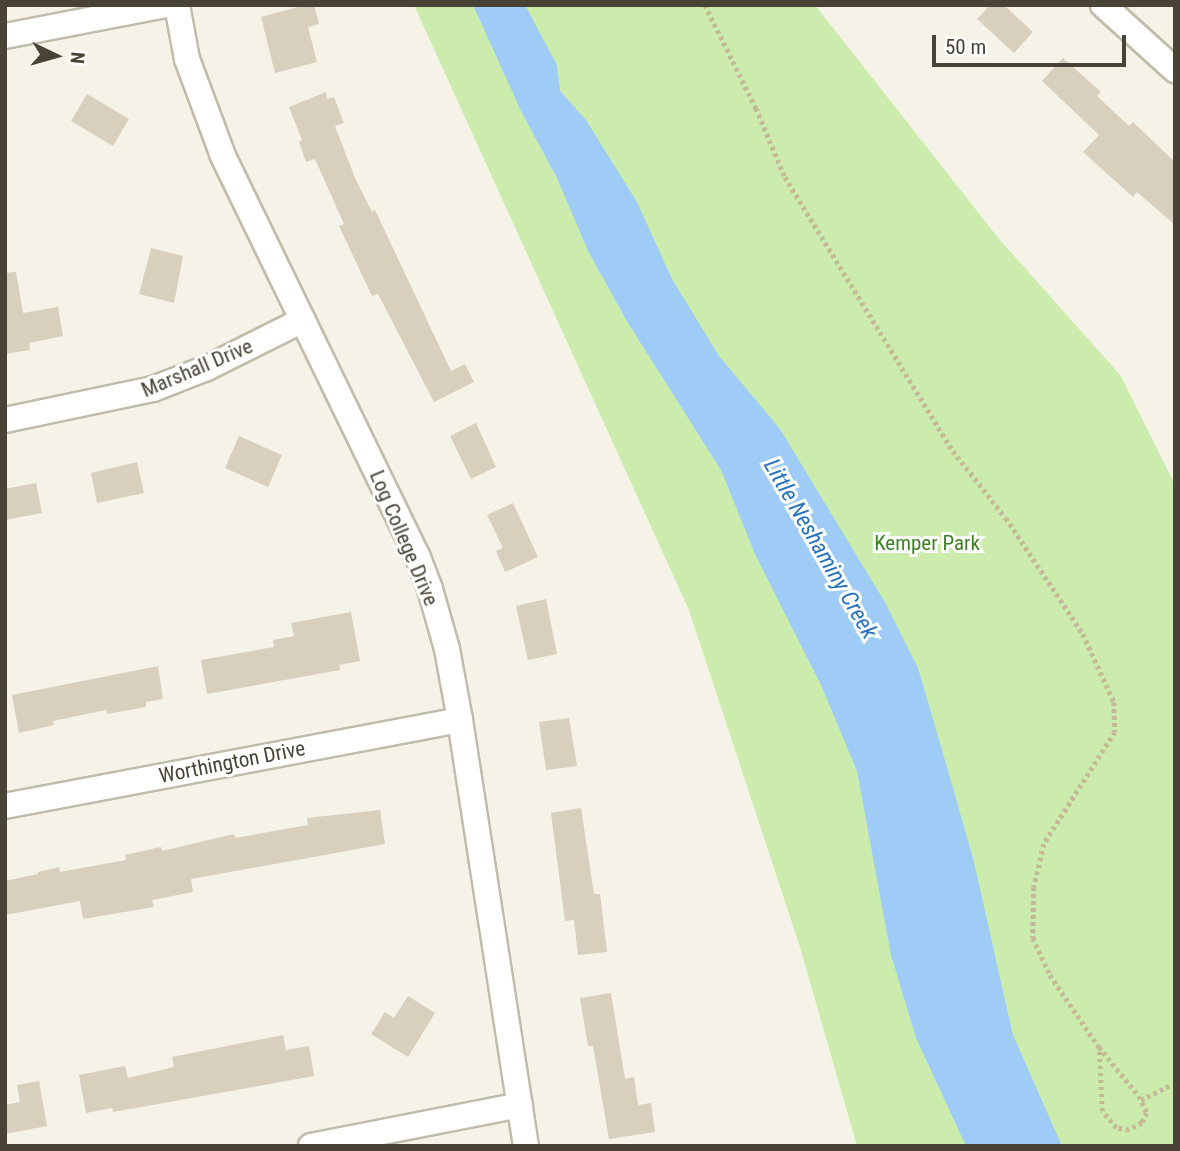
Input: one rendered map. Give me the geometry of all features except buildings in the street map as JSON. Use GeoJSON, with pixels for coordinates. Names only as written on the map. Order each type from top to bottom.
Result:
{"type":"FeatureCollection","features":[{"type":"Feature","properties":{"kind":"street"},"geometry":{"type":"LineString","coordinates":[[5,36],[166,5]]}},
{"type":"Feature","properties":{"kind":"street","name":"Log College Drive"},"geometry":{"type":"LineString","coordinates":[[177,5],[187,59],[204,111],[223,156],[430,589],[447,649],[460,720],[526,1146]]}},
{"type":"Feature","properties":{"kind":"street"},"geometry":{"type":"LineString","coordinates":[[1102,5],[1175,70]]}},
{"type":"Feature","properties":{"kind":"street","name":"Marshall Drive"},"geometry":{"type":"LineString","coordinates":[[5,420],[153,389],[207,368],[303,320]]}},
{"type":"Feature","properties":{"kind":"street","name":"Worthington Drive"},"geometry":{"type":"LineString","coordinates":[[5,806],[460,720]]}},
{"type":"Feature","properties":{"kind":"street"},"geometry":{"type":"LineString","coordinates":[[311,1146],[520,1105]]}},
{"type":"Feature","properties":{"kind":"path"},"geometry":{"type":"LineString","coordinates":[[705,5],[785,177],[953,451],[1006,518],[1083,634],[1114,702],[1115,732],[1044,844],[1034,887],[1033,938],[1050,975],[1099,1047],[1141,1100],[1147,1113],[1142,1124],[1129,1130],[1116,1128],[1102,1111],[1099,1047]]}},
{"type":"Feature","properties":{"kind":"path"},"geometry":{"type":"LineString","coordinates":[[1141,1100],[1172,1084]]}},
{"type":"Feature","properties":{"kind":"green space","name":"Kemper Park"},"geometry":{"type":"Polygon","coordinates":[[[414,5],[815,5],[999,239],[1121,376],[1175,485],[1175,1146],[857,1146],[800,947],[689,610],[414,5]]]}},
{"type":"Feature","properties":{"kind":"water","name":"Little Neshaminy Creek"},"geometry":{"type":"Polygon","coordinates":[[[473,5],[525,5],[557,65],[560,91],[586,120],[637,202],[672,279],[719,356],[780,429],[886,604],[918,668],[973,858],[1013,1035],[1062,1146],[966,1146],[916,1038],[891,955],[857,771],[821,685],[755,554],[721,470],[628,323],[588,251],[557,178],[521,111],[473,5]]]}}]}
